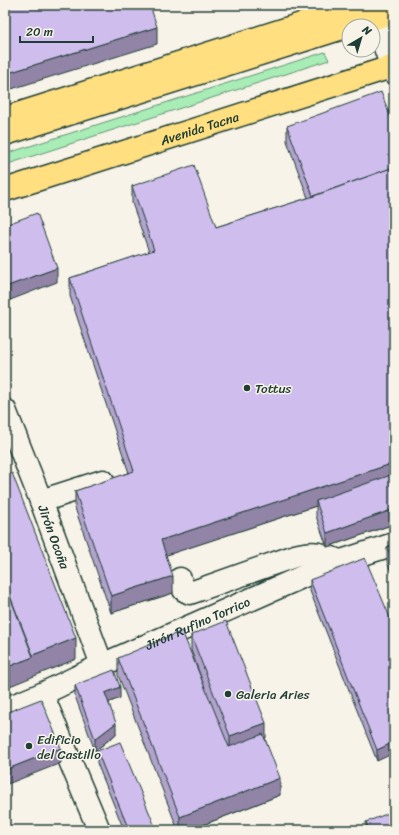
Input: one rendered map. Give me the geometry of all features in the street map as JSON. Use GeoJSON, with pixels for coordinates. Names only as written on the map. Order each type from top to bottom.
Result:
{"type":"FeatureCollection","features":[{"type":"Feature","properties":{"kind":"main road"},"geometry":{"type":"LineString","coordinates":[[362,18],[375,10]]}},
{"type":"Feature","properties":{"kind":"main road"},"geometry":{"type":"LineString","coordinates":[[5,118],[375,10]]}},
{"type":"Feature","properties":{"kind":"main road"},"geometry":{"type":"LineString","coordinates":[[5,134],[341,29]]}},
{"type":"Feature","properties":{"kind":"main road","name":"Avenida Tacna"},"geometry":{"type":"LineString","coordinates":[[5,190],[393,69]]}},
{"type":"Feature","properties":{"kind":"street"},"geometry":{"type":"LineString","coordinates":[[375,10],[393,69]]}},
{"type":"Feature","properties":{"kind":"street","name":"Jirón Ocoña"},"geometry":{"type":"LineString","coordinates":[[5,410],[41,501],[102,665]]}},
{"type":"Feature","properties":{"kind":"street"},"geometry":{"type":"LineString","coordinates":[[41,501],[103,481]]}},
{"type":"Feature","properties":{"kind":"street","name":"Jirón Rufino Torrico"},"geometry":{"type":"LineString","coordinates":[[5,709],[42,694],[102,665],[394,544]]}},
{"type":"Feature","properties":{"kind":"street"},"geometry":{"type":"LineString","coordinates":[[180,580],[184,590],[190,593],[295,556],[309,553],[320,553],[348,564]]}},
{"type":"Feature","properties":{"kind":"street"},"geometry":{"type":"LineString","coordinates":[[42,694],[99,830]]}},
{"type":"Feature","properties":{"kind":"green space"},"geometry":{"type":"Polygon","coordinates":[[[325,52],[329,60],[5,165],[5,154],[325,52]]]}},
{"type":"Feature","properties":{"kind":"building"},"geometry":{"type":"Polygon","coordinates":[[[5,5],[150,5],[157,27],[5,74],[5,5]]]}},
{"type":"Feature","properties":{"kind":"building"},"geometry":{"type":"Polygon","coordinates":[[[381,92],[394,126],[394,167],[313,196],[287,126],[381,92]]]}},
{"type":"Feature","properties":{"kind":"building","name":"Tottus"},"geometry":{"type":"Polygon","coordinates":[[[194,165],[216,227],[314,196],[394,167],[394,463],[161,540],[173,576],[111,596],[75,491],[134,471],[70,278],[154,250],[132,186],[194,165]]]}},
{"type":"Feature","properties":{"kind":"building"},"geometry":{"type":"Polygon","coordinates":[[[37,213],[57,268],[5,287],[5,225],[37,213]]]}},
{"type":"Feature","properties":{"kind":"building"},"geometry":{"type":"Polygon","coordinates":[[[12,473],[76,638],[33,655],[5,583],[5,476],[12,473]]]}},
{"type":"Feature","properties":{"kind":"building"},"geometry":{"type":"Polygon","coordinates":[[[394,474],[394,509],[327,533],[316,501],[394,474]]]}},
{"type":"Feature","properties":{"kind":"building"},"geometry":{"type":"Polygon","coordinates":[[[394,544],[394,564],[387,547],[394,544]]]}},
{"type":"Feature","properties":{"kind":"building"},"geometry":{"type":"Polygon","coordinates":[[[365,558],[394,627],[394,742],[377,750],[310,580],[365,558]]]}},
{"type":"Feature","properties":{"kind":"building"},"geometry":{"type":"Polygon","coordinates":[[[5,584],[33,657],[5,668],[5,584]]]}},
{"type":"Feature","properties":{"kind":"building","name":"Galeria Aries"},"geometry":{"type":"Polygon","coordinates":[[[226,621],[266,723],[230,736],[191,635],[226,621]]]}},
{"type":"Feature","properties":{"kind":"building"},"geometry":{"type":"Polygon","coordinates":[[[182,631],[229,747],[263,734],[280,778],[180,817],[118,658],[182,631]]]}},
{"type":"Feature","properties":{"kind":"building"},"geometry":{"type":"Polygon","coordinates":[[[114,670],[120,687],[105,693],[116,723],[95,739],[75,685],[114,670]]]}},
{"type":"Feature","properties":{"kind":"building","name":"Edificio del Castillo"},"geometry":{"type":"Polygon","coordinates":[[[41,699],[61,748],[5,770],[5,713],[41,699]]]}},
{"type":"Feature","properties":{"kind":"building"},"geometry":{"type":"Polygon","coordinates":[[[120,742],[156,829],[154,830],[129,830],[97,751],[120,742]]]}},
{"type":"Feature","properties":{"kind":"building"},"geometry":{"type":"Polygon","coordinates":[[[394,811],[394,830],[369,830],[366,822],[394,811]]]}},
{"type":"Feature","properties":{"kind":"place","name":"Tottus"},"geometry":{"type":"Point","coordinates":[247,388]}},
{"type":"Feature","properties":{"kind":"place","name":"Galeria Aries"},"geometry":{"type":"Point","coordinates":[228,694]}},
{"type":"Feature","properties":{"kind":"place","name":"Edificio del Castillo"},"geometry":{"type":"Point","coordinates":[29,746]}}]}
